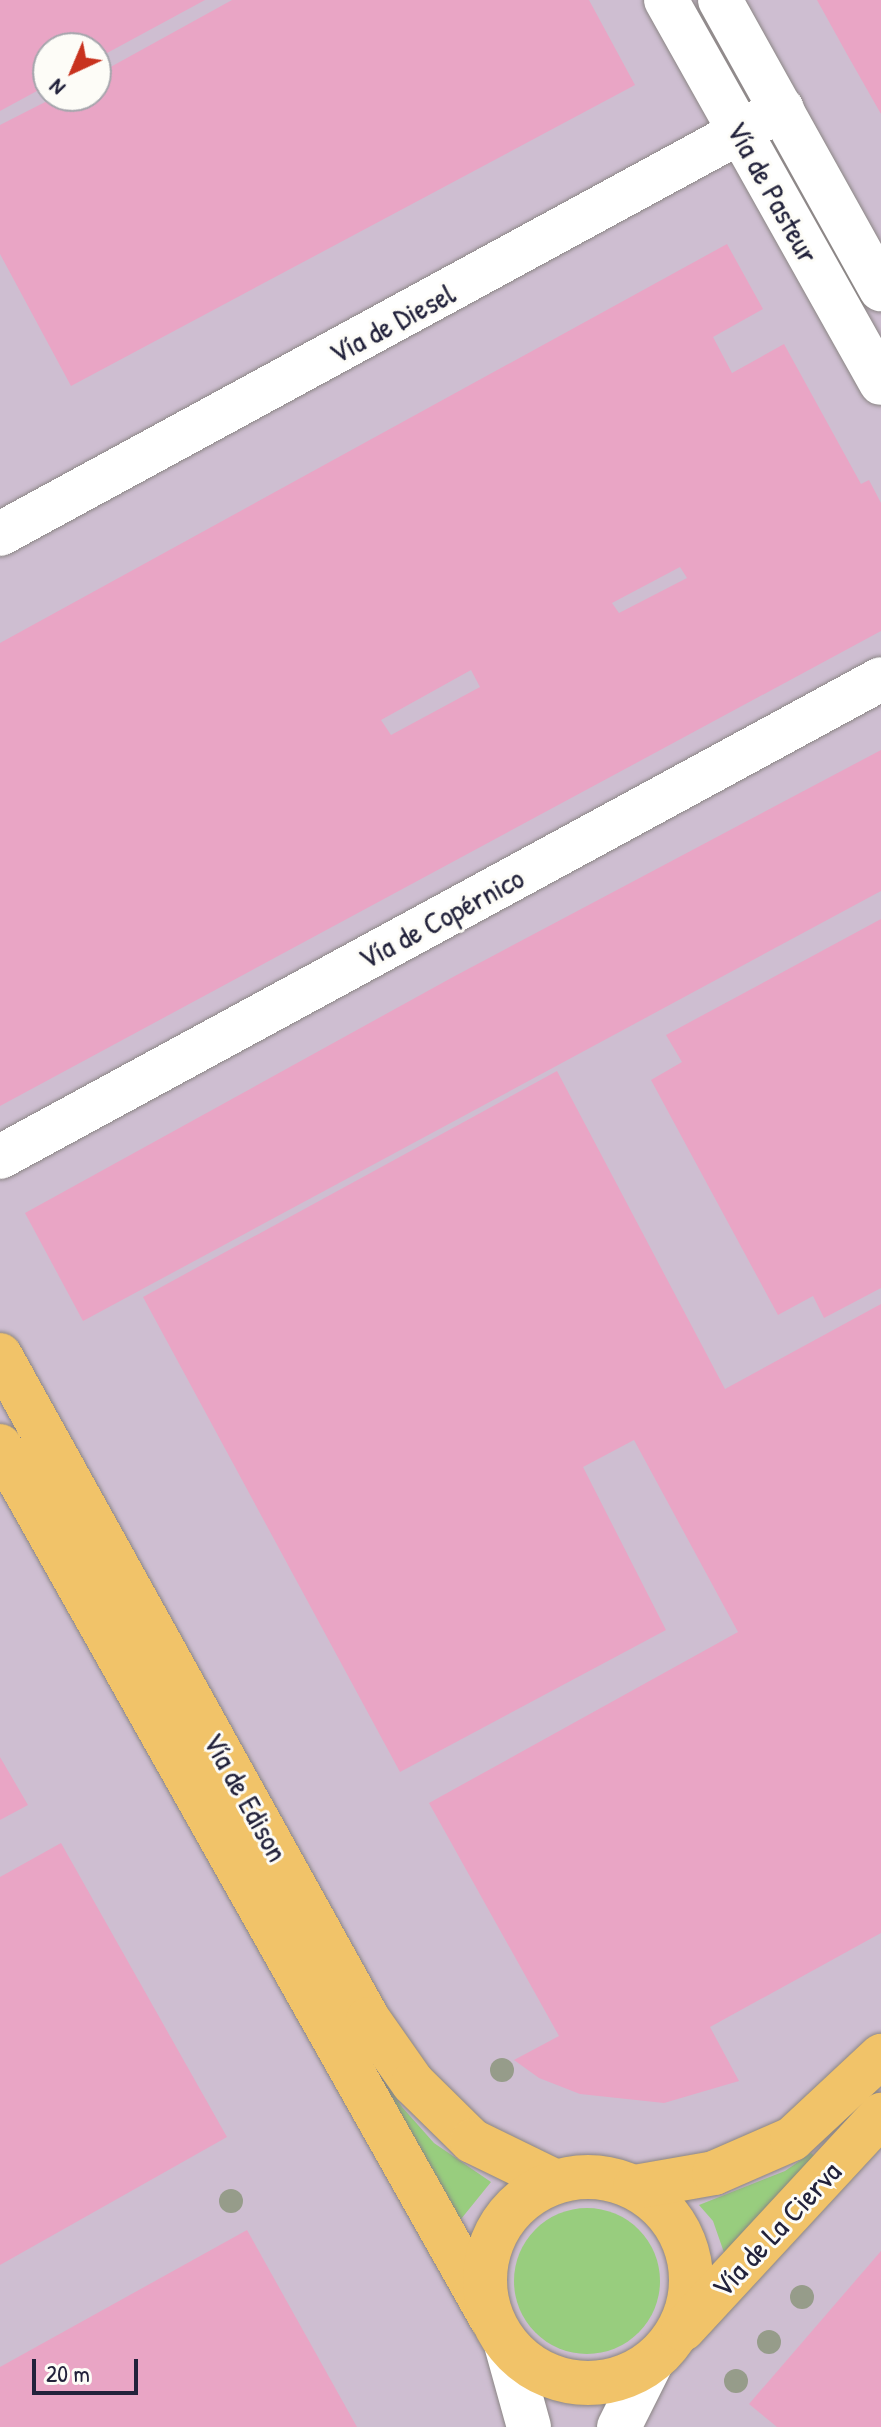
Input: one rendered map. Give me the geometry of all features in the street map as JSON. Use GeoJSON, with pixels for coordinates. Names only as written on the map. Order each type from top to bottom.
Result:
{"type":"FeatureCollection","features":[{"type":"Feature","properties":{"kind":"main road","name":"Vía de Edison"},"geometry":{"type":"LineString","coordinates":[[0,1355],[368,2019],[413,2083],[472,2141],[554,2181]]}},
{"type":"Feature","properties":{"kind":"main road","name":"Vía de Edison"},"geometry":{"type":"LineString","coordinates":[[0,1446],[499,2331]]}},
{"type":"Feature","properties":{"kind":"main road","name":"Vía de La Cierva"},"geometry":{"type":"LineString","coordinates":[[635,2187],[714,2173],[792,2139],[881,2056]]}},
{"type":"Feature","properties":{"kind":"main road","name":"Vía de La Cierva"},"geometry":{"type":"LineString","coordinates":[[661,2353],[881,2115]]}},
{"type":"Feature","properties":{"kind":"main road"},"geometry":{"type":"LineString","coordinates":[[609,2179],[635,2187],[659,2205],[678,2229],[689,2257],[692,2287],[686,2316],[661,2353],[615,2380],[575,2383],[525,2363],[499,2331],[484,2286],[488,2252],[502,2222],[525,2197],[554,2181],[609,2179]]}},
{"type":"Feature","properties":{"kind":"street","name":"Vía de Pasteur"},"geometry":{"type":"LineString","coordinates":[[666,0],[881,383]]}},
{"type":"Feature","properties":{"kind":"street","name":"Vía de Pasteur"},"geometry":{"type":"LineString","coordinates":[[720,0],[881,289]]}},
{"type":"Feature","properties":{"kind":"street","name":"Vía de Diesel"},"geometry":{"type":"LineString","coordinates":[[0,534],[782,109]]}},
{"type":"Feature","properties":{"kind":"street","name":"Vía de Copérnico"},"geometry":{"type":"LineString","coordinates":[[0,1157],[881,679]]}},
{"type":"Feature","properties":{"kind":"street"},"geometry":{"type":"LineString","coordinates":[[499,2331],[529,2427]]}},
{"type":"Feature","properties":{"kind":"street","name":"Vía de La Cierva"},"geometry":{"type":"LineString","coordinates":[[619,2427],[661,2353]]}},
{"type":"Feature","properties":{"kind":"shaded area"},"geometry":{"type":"Polygon","coordinates":[[[0,0],[881,0],[881,2427],[0,2427],[0,0]]]}},
{"type":"Feature","properties":{"kind":"green space"},"geometry":{"type":"Polygon","coordinates":[[[360,2043],[402,2107],[434,2143],[491,2182],[457,2224],[360,2043]]]}},
{"type":"Feature","properties":{"kind":"green space"},"geometry":{"type":"Polygon","coordinates":[[[811,2153],[819,2160],[727,2261],[713,2221],[699,2205],[785,2171],[811,2153]]]}},
{"type":"Feature","properties":{"kind":"green space"},"geometry":{"type":"Polygon","coordinates":[[[587,2208],[615,2213],[639,2229],[655,2253],[660,2281],[655,2309],[639,2333],[615,2349],[587,2354],[559,2349],[535,2333],[519,2309],[514,2281],[519,2253],[535,2229],[559,2213],[587,2208]]]}},
{"type":"Feature","properties":{"kind":"building"},"geometry":{"type":"Polygon","coordinates":[[[0,0],[205,0],[112,50],[112,32],[32,32],[32,94],[0,111],[0,0]]]}},
{"type":"Feature","properties":{"kind":"building"},"geometry":{"type":"Polygon","coordinates":[[[232,0],[589,0],[635,85],[71,386],[0,254],[0,125],[32,109],[32,112],[112,112],[112,66],[232,0]]]}},
{"type":"Feature","properties":{"kind":"building"},"geometry":{"type":"Polygon","coordinates":[[[817,0],[881,0],[881,114],[848,56],[817,0]]]}},
{"type":"Feature","properties":{"kind":"building"},"geometry":{"type":"Polygon","coordinates":[[[727,244],[763,309],[713,337],[732,373],[784,344],[861,484],[869,480],[881,503],[881,631],[0,1106],[0,643],[727,244]],[[680,567],[612,603],[619,613],[687,578],[680,567]],[[471,670],[381,720],[391,735],[480,687],[471,670]]]}},
{"type":"Feature","properties":{"kind":"building"},"geometry":{"type":"Polygon","coordinates":[[[881,750],[881,891],[83,1321],[25,1213],[453,977],[881,750]]]}},
{"type":"Feature","properties":{"kind":"building"},"geometry":{"type":"Polygon","coordinates":[[[881,919],[881,1288],[824,1318],[813,1296],[778,1315],[651,1080],[682,1062],[666,1035],[881,919]]]}},
{"type":"Feature","properties":{"kind":"building"},"geometry":{"type":"Polygon","coordinates":[[[557,1071],[725,1389],[881,1304],[881,1933],[710,2027],[739,2081],[664,2103],[580,2094],[539,2078],[514,2060],[559,2036],[429,1803],[738,1632],[634,1440],[583,1467],[666,1630],[400,1772],[143,1297],[557,1071]]]}},
{"type":"Feature","properties":{"kind":"building"},"geometry":{"type":"Polygon","coordinates":[[[0,1757],[28,1805],[0,1820],[0,1757]]]}},
{"type":"Feature","properties":{"kind":"building"},"geometry":{"type":"Polygon","coordinates":[[[61,1843],[227,2137],[0,2265],[0,1877],[61,1843]]]}},
{"type":"Feature","properties":{"kind":"building"},"geometry":{"type":"Polygon","coordinates":[[[247,2230],[357,2427],[0,2427],[0,2367],[247,2230]]]}},
{"type":"Feature","properties":{"kind":"building"},"geometry":{"type":"Polygon","coordinates":[[[881,2251],[881,2427],[777,2427],[749,2404],[881,2251]]]}}]}
